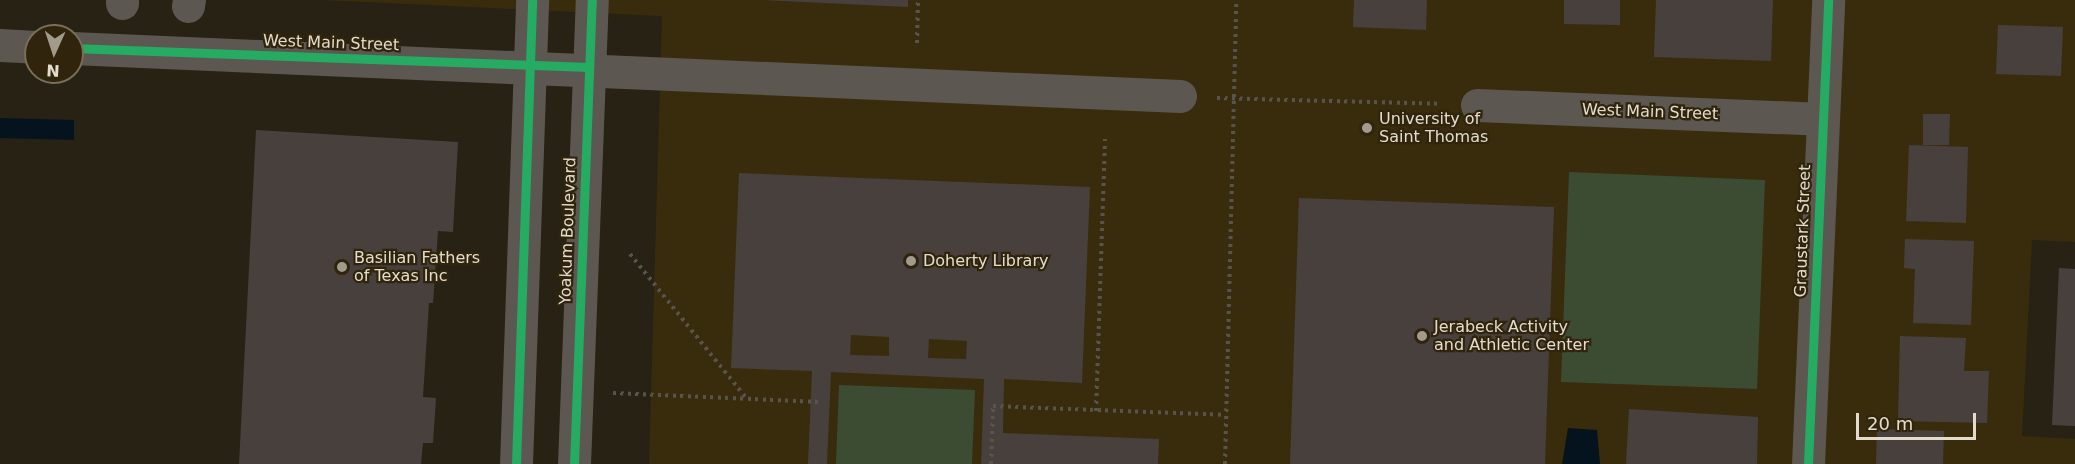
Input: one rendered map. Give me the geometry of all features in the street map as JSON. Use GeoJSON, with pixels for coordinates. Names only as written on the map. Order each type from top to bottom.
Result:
{"type":"FeatureCollection","features":[{"type":"Feature","properties":{"kind":"street"},"geometry":{"type":"LineString","coordinates":[[516,464],[532,0]]}},
{"type":"Feature","properties":{"kind":"street","name":"Yoakum Boulevard"},"geometry":{"type":"LineString","coordinates":[[574,464],[592,0]]}},
{"type":"Feature","properties":{"kind":"street","name":"Graustark Street"},"geometry":{"type":"LineString","coordinates":[[1808,464],[1828,0]]}},
{"type":"Feature","properties":{"kind":"street"},"geometry":{"type":"LineString","coordinates":[[0,45],[24,46]]}},
{"type":"Feature","properties":{"kind":"street","name":"West Main Street"},"geometry":{"type":"LineString","coordinates":[[84,48],[528,65],[1180,96]]}},
{"type":"Feature","properties":{"kind":"street","name":"West Main Street"},"geometry":{"type":"LineString","coordinates":[[1477,105],[1823,119]]}},
{"type":"Feature","properties":{"kind":"path"},"geometry":{"type":"LineString","coordinates":[[917,43],[918,0]]}},
{"type":"Feature","properties":{"kind":"path"},"geometry":{"type":"LineString","coordinates":[[1225,464],[1223,415],[1236,0]]}},
{"type":"Feature","properties":{"kind":"path"},"geometry":{"type":"LineString","coordinates":[[1180,96],[1477,105]]}},
{"type":"Feature","properties":{"kind":"path"},"geometry":{"type":"LineString","coordinates":[[1096,411],[1105,139]]}},
{"type":"Feature","properties":{"kind":"path"},"geometry":{"type":"LineString","coordinates":[[630,254],[747,398]]}},
{"type":"Feature","properties":{"kind":"path"},"geometry":{"type":"LineString","coordinates":[[577,392],[819,402]]}},
{"type":"Feature","properties":{"kind":"path"},"geometry":{"type":"LineString","coordinates":[[991,464],[993,406],[1223,415]]}},
{"type":"Feature","properties":{"kind":"shaded area","name":"University of Saint Thomas"},"geometry":{"type":"Polygon","coordinates":[[[321,0],[2075,0],[2075,242],[2032,240],[2022,436],[2075,439],[2075,464],[649,464],[662,16],[321,0]]]}},
{"type":"Feature","properties":{"kind":"green space"},"geometry":{"type":"Polygon","coordinates":[[[1569,172],[1765,180],[1757,389],[1561,382],[1569,172]]]}},
{"type":"Feature","properties":{"kind":"green space"},"geometry":{"type":"Polygon","coordinates":[[[839,385],[975,390],[972,464],[836,464],[839,385]]]}},
{"type":"Feature","properties":{"kind":"water"},"geometry":{"type":"Polygon","coordinates":[[[0,118],[74,120],[74,140],[0,138],[0,118]]]}},
{"type":"Feature","properties":{"kind":"water"},"geometry":{"type":"Polygon","coordinates":[[[1568,428],[1597,430],[1600,464],[1562,464],[1568,428]]]}},
{"type":"Feature","properties":{"kind":"building"},"geometry":{"type":"Polygon","coordinates":[[[763,0],[908,0],[908,7],[763,0]]]}},
{"type":"Feature","properties":{"kind":"building"},"geometry":{"type":"Polygon","coordinates":[[[1354,0],[1427,0],[1426,30],[1353,27],[1354,0]]]}},
{"type":"Feature","properties":{"kind":"building"},"geometry":{"type":"Polygon","coordinates":[[[1564,0],[1620,0],[1620,25],[1564,24],[1564,0]]]}},
{"type":"Feature","properties":{"kind":"building"},"geometry":{"type":"Polygon","coordinates":[[[1656,0],[1773,0],[1771,61],[1654,57],[1656,0]]]}},
{"type":"Feature","properties":{"kind":"building"},"geometry":{"type":"Polygon","coordinates":[[[1998,25],[2063,27],[2061,76],[1996,74],[1998,25]]]}},
{"type":"Feature","properties":{"kind":"building"},"geometry":{"type":"Polygon","coordinates":[[[1923,114],[1950,114],[1949,145],[1923,145],[1923,114]]]}},
{"type":"Feature","properties":{"kind":"building","name":"Basilian Fathers of Texas Inc"},"geometry":{"type":"Polygon","coordinates":[[[256,130],[458,142],[453,232],[438,231],[433,303],[429,303],[423,397],[436,398],[433,443],[423,443],[421,464],[239,464],[256,130]]]}},
{"type":"Feature","properties":{"kind":"building"},"geometry":{"type":"Polygon","coordinates":[[[1909,145],[1968,147],[1966,223],[1906,221],[1909,145]]]}},
{"type":"Feature","properties":{"kind":"building","name":"Doherty Library"},"geometry":{"type":"Polygon","coordinates":[[[739,173],[1090,187],[1082,383],[1004,379],[1003,433],[1159,439],[1158,464],[981,464],[984,379],[831,372],[827,464],[808,464],[812,371],[731,368],[739,173]],[[851,335],[850,355],[889,356],[889,337],[851,335]],[[929,339],[928,358],[966,359],[967,341],[929,339]]]}},
{"type":"Feature","properties":{"kind":"building","name":"Jerabeck Activity and Athletic Center"},"geometry":{"type":"Polygon","coordinates":[[[1299,198],[1554,207],[1545,464],[1290,464],[1299,198]]]}},
{"type":"Feature","properties":{"kind":"building"},"geometry":{"type":"Polygon","coordinates":[[[1905,239],[1974,241],[1971,325],[1913,323],[1915,269],[1904,268],[1905,239]]]}},
{"type":"Feature","properties":{"kind":"building"},"geometry":{"type":"Polygon","coordinates":[[[2059,268],[2075,269],[2075,426],[2052,425],[2059,268]]]}},
{"type":"Feature","properties":{"kind":"building"},"geometry":{"type":"Polygon","coordinates":[[[1900,336],[1966,338],[1964,371],[1989,371],[1987,423],[1898,421],[1900,336]]]}},
{"type":"Feature","properties":{"kind":"building"},"geometry":{"type":"Polygon","coordinates":[[[1629,409],[1758,417],[1757,464],[1626,464],[1629,409]]]}},
{"type":"Feature","properties":{"kind":"building"},"geometry":{"type":"Polygon","coordinates":[[[1877,429],[1944,431],[1943,464],[1876,464],[1877,429]]]}},
{"type":"Feature","properties":{"kind":"cycle path"},"geometry":{"type":"LineString","coordinates":[[516,464],[532,0]]}},
{"type":"Feature","properties":{"kind":"cycle path"},"geometry":{"type":"LineString","coordinates":[[574,464],[592,0]]}},
{"type":"Feature","properties":{"kind":"cycle path"},"geometry":{"type":"LineString","coordinates":[[1808,464],[1828,0]]}},
{"type":"Feature","properties":{"kind":"cycle path"},"geometry":{"type":"LineString","coordinates":[[84,48],[589,67]]}},
{"type":"Feature","properties":{"kind":"place","name":"University of Saint Thomas"},"geometry":{"type":"Point","coordinates":[1367,128]}},
{"type":"Feature","properties":{"kind":"place","name":"Doherty Library"},"geometry":{"type":"Point","coordinates":[911,261]}},
{"type":"Feature","properties":{"kind":"place","name":"Basilian Fathers of Texas Inc"},"geometry":{"type":"Point","coordinates":[342,267]}},
{"type":"Feature","properties":{"kind":"place","name":"Jerabeck Activity and Athletic Center"},"geometry":{"type":"Point","coordinates":[1422,336]}}]}
